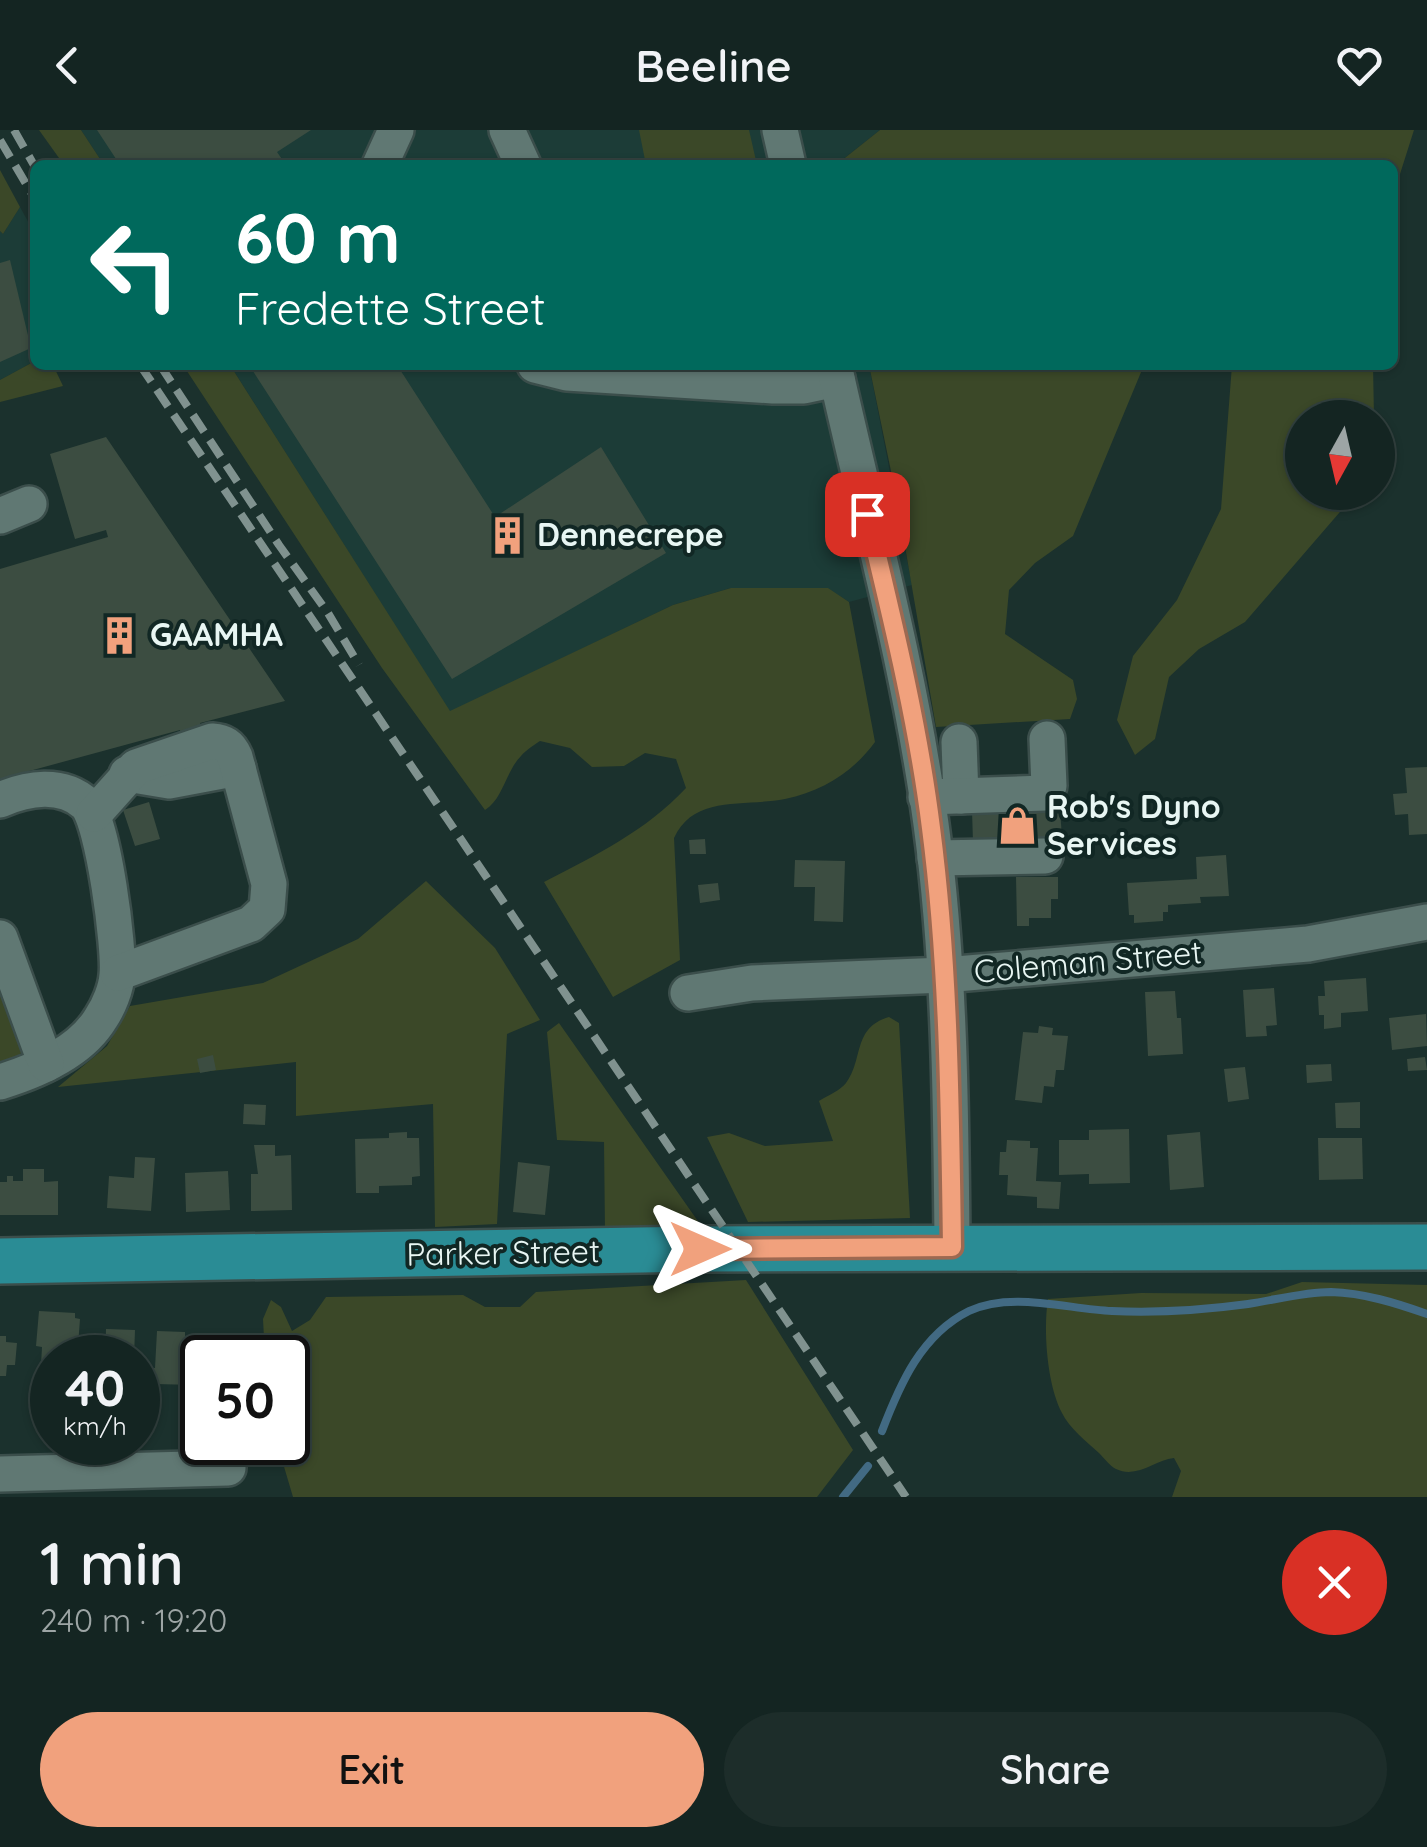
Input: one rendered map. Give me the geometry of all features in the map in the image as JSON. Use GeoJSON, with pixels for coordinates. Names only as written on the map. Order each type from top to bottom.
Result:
{"type":"FeatureCollection","features":[{"type":"Feature","properties":{"kind":"main road","name":"Parker Street"},"geometry":{"type":"LineString","coordinates":[[0,1262],[952,1247],[1427,1247]]}},
{"type":"Feature","properties":{"kind":"street"},"geometry":{"type":"LineString","coordinates":[[382,160],[396,130]]}},
{"type":"Feature","properties":{"kind":"street"},"geometry":{"type":"LineString","coordinates":[[507,130],[521,160]]}},
{"type":"Feature","properties":{"kind":"street"},"geometry":{"type":"LineString","coordinates":[[780,130],[787,160]]}},
{"type":"Feature","properties":{"kind":"street"},"geometry":{"type":"LineString","coordinates":[[553,370],[568,374],[619,371],[783,386],[835,372],[897,642],[944,797]]}},
{"type":"Feature","properties":{"kind":"street"},"geometry":{"type":"LineString","coordinates":[[944,797],[1045,794],[1050,786],[1047,739]]}},
{"type":"Feature","properties":{"kind":"street"},"geometry":{"type":"LineString","coordinates":[[94,814],[128,774],[146,762],[222,742],[232,748],[269,884],[267,909],[252,924],[118,973]]}},
{"type":"Feature","properties":{"kind":"street"},"geometry":{"type":"LineString","coordinates":[[952,1247],[951,1084],[935,858],[944,797],[959,742]]}},
{"type":"Feature","properties":{"kind":"street"},"geometry":{"type":"LineString","coordinates":[[0,800],[41,788],[59,790],[85,802],[94,814],[102,843],[118,973],[110,1000],[92,1030],[74,1047],[46,1064],[0,1082]]}},
{"type":"Feature","properties":{"kind":"street"},"geometry":{"type":"LineString","coordinates":[[935,858],[1045,856]]}},
{"type":"Feature","properties":{"kind":"street","name":"Coleman Street"},"geometry":{"type":"LineString","coordinates":[[688,993],[752,983],[944,975],[1337,941],[1427,922]]}},
{"type":"Feature","properties":{"kind":"street"},"geometry":{"type":"LineString","coordinates":[[0,938],[46,1064]]}},
{"type":"Feature","properties":{"kind":"street"},"geometry":{"type":"LineString","coordinates":[[0,1474],[228,1468]]}},
{"type":"Feature","properties":{"kind":"shaded area"},"geometry":{"type":"Polygon","coordinates":[[[81,130],[880,130],[842,160],[101,160],[81,130]]]}},
{"type":"Feature","properties":{"kind":"shaded area"},"geometry":{"type":"Polygon","coordinates":[[[20,207],[30,225],[30,364],[0,380],[0,231],[3,234],[20,207]]]}},
{"type":"Feature","properties":{"kind":"shaded area"},"geometry":{"type":"Polygon","coordinates":[[[233,370],[870,370],[912,585],[849,602],[827,588],[731,588],[673,605],[450,712],[233,370]]]}},
{"type":"Feature","properties":{"kind":"green space"},"geometry":{"type":"Polygon","coordinates":[[[39,130],[81,130],[101,160],[60,160],[39,130]]]}},
{"type":"Feature","properties":{"kind":"green space"},"geometry":{"type":"Polygon","coordinates":[[[639,130],[749,130],[756,160],[645,160],[639,130]]]}},
{"type":"Feature","properties":{"kind":"green space"},"geometry":{"type":"Polygon","coordinates":[[[880,130],[1414,130],[1398,180],[1398,160],[842,160],[880,130]]]}},
{"type":"Feature","properties":{"kind":"green space"},"geometry":{"type":"Polygon","coordinates":[[[0,170],[20,207],[3,234],[0,231],[0,170]]]}},
{"type":"Feature","properties":{"kind":"green space"},"geometry":{"type":"Polygon","coordinates":[[[30,364],[30,370],[55,370],[63,386],[0,402],[0,380],[30,364]]]}},
{"type":"Feature","properties":{"kind":"green space"},"geometry":{"type":"Polygon","coordinates":[[[186,370],[233,370],[450,711],[673,605],[731,588],[828,588],[849,602],[875,742],[847,771],[812,791],[785,799],[707,808],[683,824],[674,838],[680,960],[613,997],[544,882],[620,841],[671,803],[686,788],[676,759],[645,753],[624,766],[592,767],[570,748],[540,741],[516,762],[496,799],[485,810],[382,668],[186,370]]]}},
{"type":"Feature","properties":{"kind":"green space"},"geometry":{"type":"Polygon","coordinates":[[[870,370],[1142,370],[1073,536],[1035,563],[1009,590],[1005,634],[1073,680],[1077,699],[1070,719],[936,727],[870,370]]]}},
{"type":"Feature","properties":{"kind":"green space"},"geometry":{"type":"Polygon","coordinates":[[[1232,370],[1373,370],[1374,400],[1285,400],[1285,510],[1342,510],[1245,622],[1199,649],[1169,677],[1155,739],[1135,755],[1117,720],[1133,656],[1177,600],[1221,509],[1232,370]]]}},
{"type":"Feature","properties":{"kind":"green space"},"geometry":{"type":"Polygon","coordinates":[[[426,881],[495,948],[540,1020],[507,1034],[497,1224],[435,1227],[433,1104],[296,1116],[296,1062],[58,1087],[107,1046],[130,1006],[263,983],[358,939],[426,881]]]}},
{"type":"Feature","properties":{"kind":"green space"},"geometry":{"type":"Polygon","coordinates":[[[0,980],[22,1044],[13,1065],[0,1071],[0,980]]]}},
{"type":"Feature","properties":{"kind":"green space"},"geometry":{"type":"Polygon","coordinates":[[[889,1017],[899,1023],[910,1218],[748,1222],[707,1137],[729,1133],[765,1146],[833,1141],[819,1101],[846,1083],[864,1036],[877,1022],[889,1017]]]}},
{"type":"Feature","properties":{"kind":"green space"},"geometry":{"type":"Polygon","coordinates":[[[559,1023],[702,1227],[605,1232],[604,1142],[557,1140],[547,1032],[559,1023]]]}},
{"type":"Feature","properties":{"kind":"green space"},"geometry":{"type":"Polygon","coordinates":[[[746,1280],[853,1450],[817,1497],[293,1497],[284,1465],[310,1465],[310,1335],[264,1335],[263,1319],[271,1300],[281,1307],[292,1331],[310,1320],[326,1297],[463,1295],[485,1307],[520,1307],[536,1292],[746,1280]]]}},
{"type":"Feature","properties":{"kind":"green space"},"geometry":{"type":"Polygon","coordinates":[[[1302,1282],[1427,1285],[1427,1497],[1172,1497],[1181,1471],[1174,1458],[1131,1472],[1116,1469],[1065,1419],[1050,1373],[1046,1341],[1048,1299],[1141,1293],[1266,1294],[1302,1282]]]}},
{"type":"Feature","properties":{"kind":"building"},"geometry":{"type":"Polygon","coordinates":[[[97,130],[311,130],[277,152],[283,160],[117,160],[97,130]]]}},
{"type":"Feature","properties":{"kind":"building"},"geometry":{"type":"Polygon","coordinates":[[[10,260],[30,348],[0,362],[0,263],[10,260]]]}},
{"type":"Feature","properties":{"kind":"building","name":"Dennecrepe"},"geometry":{"type":"Polygon","coordinates":[[[252,370],[400,370],[495,517],[601,447],[666,553],[452,679],[252,370]]]}},
{"type":"Feature","properties":{"kind":"building","name":"GAAMHA"},"geometry":{"type":"Polygon","coordinates":[[[106,437],[285,701],[200,723],[204,738],[183,743],[180,730],[0,779],[0,569],[108,537],[106,530],[75,539],[50,454],[106,437]]]}},
{"type":"Feature","properties":{"kind":"building"},"geometry":{"type":"Polygon","coordinates":[[[1427,767],[1427,834],[1409,835],[1408,814],[1395,815],[1393,794],[1407,793],[1405,768],[1427,767]]]}},
{"type":"Feature","properties":{"kind":"building"},"geometry":{"type":"Polygon","coordinates":[[[149,802],[160,839],[135,846],[123,810],[149,802]]]}},
{"type":"Feature","properties":{"kind":"building","name":"Rob's Dyno Services"},"geometry":{"type":"Polygon","coordinates":[[[1060,808],[1062,839],[973,842],[972,811],[1060,808]]]}},
{"type":"Feature","properties":{"kind":"building"},"geometry":{"type":"Polygon","coordinates":[[[705,839],[706,854],[690,854],[689,840],[705,839]]]}},
{"type":"Feature","properties":{"kind":"building"},"geometry":{"type":"Polygon","coordinates":[[[1226,855],[1229,896],[1200,897],[1201,903],[1168,905],[1163,921],[1134,923],[1134,915],[1129,915],[1127,883],[1197,879],[1196,857],[1226,855]]]}},
{"type":"Feature","properties":{"kind":"building"},"geometry":{"type":"Polygon","coordinates":[[[795,860],[845,861],[843,922],[814,921],[815,887],[794,887],[795,860]]]}},
{"type":"Feature","properties":{"kind":"building"},"geometry":{"type":"Polygon","coordinates":[[[1016,877],[1058,877],[1058,899],[1051,899],[1051,918],[1029,918],[1029,926],[1017,926],[1016,877]]]}},
{"type":"Feature","properties":{"kind":"building"},"geometry":{"type":"Polygon","coordinates":[[[718,883],[720,900],[700,903],[698,885],[718,883]]]}},
{"type":"Feature","properties":{"kind":"building"},"geometry":{"type":"Polygon","coordinates":[[[1366,978],[1368,1011],[1341,1013],[1341,1027],[1324,1029],[1318,996],[1325,996],[1324,981],[1366,978]]]}},
{"type":"Feature","properties":{"kind":"building"},"geometry":{"type":"Polygon","coordinates":[[[1274,988],[1277,1025],[1266,1026],[1267,1036],[1246,1037],[1243,990],[1274,988]]]}},
{"type":"Feature","properties":{"kind":"building"},"geometry":{"type":"Polygon","coordinates":[[[1175,991],[1183,1054],[1148,1056],[1145,992],[1175,991]]]}},
{"type":"Feature","properties":{"kind":"building"},"geometry":{"type":"Polygon","coordinates":[[[1426,1014],[1427,1046],[1392,1050],[1389,1018],[1426,1014]]]}},
{"type":"Feature","properties":{"kind":"building"},"geometry":{"type":"Polygon","coordinates":[[[1039,1026],[1053,1028],[1052,1035],[1068,1036],[1064,1070],[1056,1070],[1054,1087],[1044,1086],[1042,1103],[1015,1100],[1023,1032],[1038,1033],[1039,1026]]]}},
{"type":"Feature","properties":{"kind":"building"},"geometry":{"type":"Polygon","coordinates":[[[213,1055],[216,1070],[200,1073],[197,1059],[213,1055]]]}},
{"type":"Feature","properties":{"kind":"building"},"geometry":{"type":"Polygon","coordinates":[[[1425,1057],[1427,1070],[1408,1071],[1407,1059],[1425,1057]]]}},
{"type":"Feature","properties":{"kind":"building"},"geometry":{"type":"Polygon","coordinates":[[[1331,1064],[1332,1081],[1307,1083],[1306,1065],[1331,1064]]]}},
{"type":"Feature","properties":{"kind":"building"},"geometry":{"type":"Polygon","coordinates":[[[1245,1067],[1249,1099],[1228,1102],[1224,1069],[1245,1067]]]}},
{"type":"Feature","properties":{"kind":"building"},"geometry":{"type":"Polygon","coordinates":[[[1360,1102],[1360,1128],[1336,1128],[1335,1103],[1360,1102]]]}},
{"type":"Feature","properties":{"kind":"building"},"geometry":{"type":"Polygon","coordinates":[[[244,1104],[266,1105],[265,1125],[243,1124],[244,1104]]]}},
{"type":"Feature","properties":{"kind":"building"},"geometry":{"type":"Polygon","coordinates":[[[1129,1129],[1130,1183],[1089,1184],[1089,1174],[1059,1175],[1059,1140],[1089,1140],[1089,1130],[1129,1129]]]}},
{"type":"Feature","properties":{"kind":"building"},"geometry":{"type":"Polygon","coordinates":[[[407,1132],[407,1138],[419,1138],[420,1176],[412,1177],[412,1185],[379,1186],[379,1193],[356,1193],[355,1139],[389,1138],[389,1133],[407,1132]]]}},
{"type":"Feature","properties":{"kind":"building"},"geometry":{"type":"Polygon","coordinates":[[[1200,1132],[1204,1187],[1170,1190],[1167,1135],[1200,1132]]]}},
{"type":"Feature","properties":{"kind":"building"},"geometry":{"type":"Polygon","coordinates":[[[1318,1138],[1362,1138],[1363,1179],[1319,1180],[1318,1138]]]}},
{"type":"Feature","properties":{"kind":"building"},"geometry":{"type":"Polygon","coordinates":[[[1007,1140],[1030,1141],[1030,1148],[1038,1148],[1036,1181],[1061,1182],[1059,1209],[1037,1208],[1037,1197],[1007,1195],[1008,1175],[999,1175],[1000,1152],[1006,1152],[1007,1140]]]}},
{"type":"Feature","properties":{"kind":"building"},"geometry":{"type":"Polygon","coordinates":[[[254,1145],[275,1145],[275,1156],[291,1155],[292,1210],[251,1211],[251,1174],[258,1174],[254,1145]]]}},
{"type":"Feature","properties":{"kind":"building"},"geometry":{"type":"Polygon","coordinates":[[[135,1157],[155,1158],[151,1211],[107,1208],[109,1176],[134,1178],[135,1157]]]}},
{"type":"Feature","properties":{"kind":"building"},"geometry":{"type":"Polygon","coordinates":[[[518,1162],[550,1166],[545,1215],[513,1212],[518,1162]]]}},
{"type":"Feature","properties":{"kind":"building"},"geometry":{"type":"Polygon","coordinates":[[[23,1169],[44,1169],[44,1182],[58,1181],[58,1215],[0,1215],[0,1182],[7,1182],[7,1176],[23,1181],[23,1169]]]}},
{"type":"Feature","properties":{"kind":"building"},"geometry":{"type":"Polygon","coordinates":[[[228,1171],[230,1210],[186,1212],[185,1173],[228,1171]]]}},
{"type":"Feature","properties":{"kind":"building"},"geometry":{"type":"Polygon","coordinates":[[[39,1311],[75,1313],[75,1318],[80,1319],[79,1335],[37,1335],[39,1311]]]}},
{"type":"Feature","properties":{"kind":"building"},"geometry":{"type":"Polygon","coordinates":[[[106,1329],[135,1330],[135,1335],[106,1335],[106,1329]]]}},
{"type":"Feature","properties":{"kind":"building"},"geometry":{"type":"Polygon","coordinates":[[[157,1331],[185,1332],[180,1335],[180,1385],[160,1384],[160,1335],[157,1331]]]}},
{"type":"Feature","properties":{"kind":"building"},"geometry":{"type":"Polygon","coordinates":[[[0,1336],[6,1336],[6,1342],[17,1343],[15,1365],[7,1365],[6,1376],[0,1376],[0,1336]]]}},
{"type":"Feature","properties":{"kind":"waterway"},"geometry":{"type":"LineString","coordinates":[[882,1431],[896,1396],[925,1347],[952,1321],[985,1305],[1021,1302],[1112,1311],[1163,1311],[1331,1292],[1380,1299],[1427,1314]]}},
{"type":"Feature","properties":{"kind":"waterway"},"geometry":{"type":"LineString","coordinates":[[843,1497],[868,1466]]}},
{"type":"Feature","properties":{"kind":"railway"},"geometry":{"type":"LineString","coordinates":[[14,130],[31,160]]}},
{"type":"Feature","properties":{"kind":"railway"},"geometry":{"type":"LineString","coordinates":[[0,140],[30,191]]}},
{"type":"Feature","properties":{"kind":"railway"},"geometry":{"type":"LineString","coordinates":[[143,370],[906,1497]]}},
{"type":"Feature","properties":{"kind":"railway"},"geometry":{"type":"LineString","coordinates":[[163,370],[359,665]]}},
{"type":"Feature","properties":{"kind":"place","name":"Dennecrepe"},"geometry":{"type":"Point","coordinates":[507,535]}},
{"type":"Feature","properties":{"kind":"place","name":"GAAMHA"},"geometry":{"type":"Point","coordinates":[120,635]}},
{"type":"Feature","properties":{"kind":"place","name":"Rob's Dyno Services"},"geometry":{"type":"Point","coordinates":[1017,825]}},
{"type":"Feature","properties":{"kind":"route"},"geometry":{"type":"LineString","coordinates":[[700,1249],[952,1247],[951,1084],[935,858],[897,642],[867,514]]}}]}
